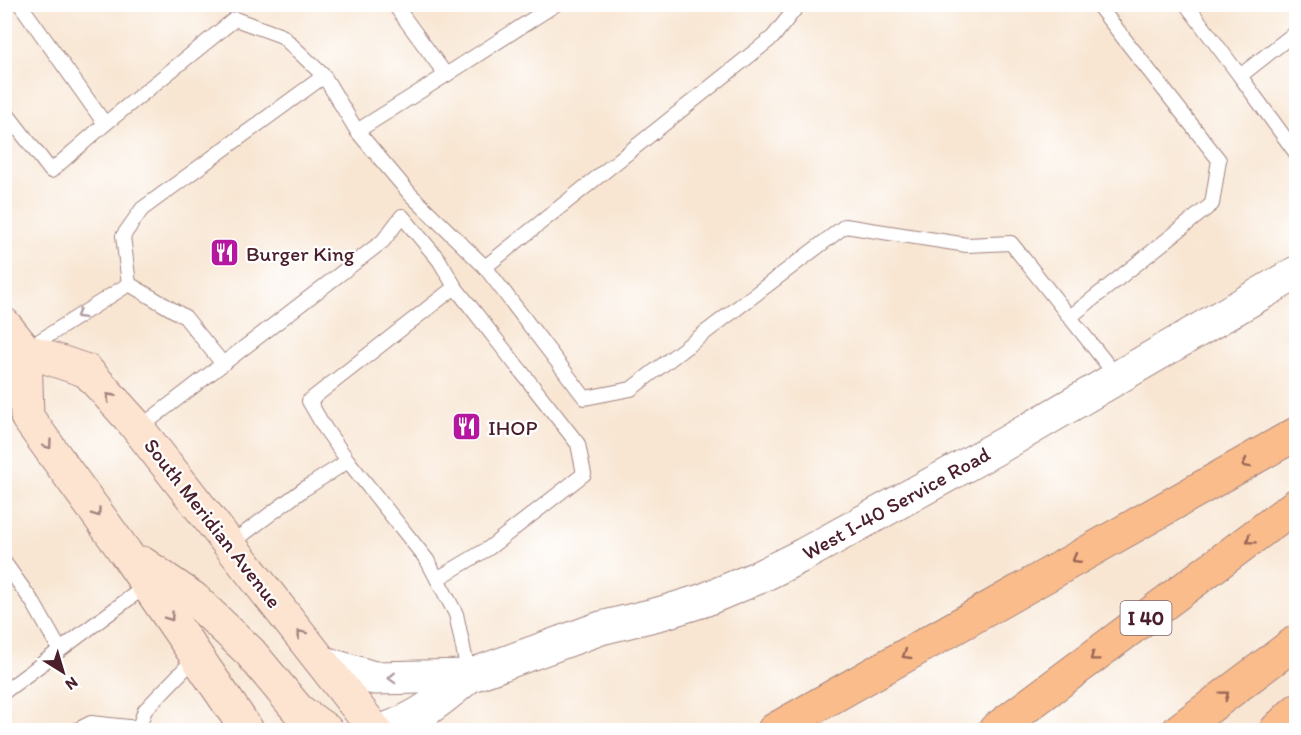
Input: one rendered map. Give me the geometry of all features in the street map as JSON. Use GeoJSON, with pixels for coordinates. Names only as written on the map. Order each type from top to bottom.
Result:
{"type":"FeatureCollection","features":[{"type":"Feature","properties":{"kind":"highway"},"geometry":{"type":"LineString","coordinates":[[774,730],[1296,434]]}},
{"type":"Feature","properties":{"kind":"highway","name":"I 40"},"geometry":{"type":"LineString","coordinates":[[995,730],[1296,505]]}},
{"type":"Feature","properties":{"kind":"highway"},"geometry":{"type":"LineString","coordinates":[[1179,730],[1296,642]]}},
{"type":"Feature","properties":{"kind":"highway"},"geometry":{"type":"LineString","coordinates":[[1276,730],[1296,711]]}},
{"type":"Feature","properties":{"kind":"main road"},"geometry":{"type":"LineString","coordinates":[[4,324],[27,417],[125,552],[248,730]]}},
{"type":"Feature","properties":{"kind":"main road","name":"South Meridian Avenue"},"geometry":{"type":"LineString","coordinates":[[18,376],[87,371],[138,429],[375,730]]}},
{"type":"Feature","properties":{"kind":"main road"},"geometry":{"type":"LineString","coordinates":[[125,552],[193,598],[250,652],[298,710],[326,730]]}},
{"type":"Feature","properties":{"kind":"street","name":"West I-40 Service Road"},"geometry":{"type":"LineString","coordinates":[[324,663],[374,678],[469,676],[601,628],[704,600],[759,577],[803,555],[1118,378],[1296,273]]}},
{"type":"Feature","properties":{"kind":"street","name":"West I-40 Service Road"},"geometry":{"type":"LineString","coordinates":[[384,730],[408,722],[431,708],[469,676]]}},
{"type":"Feature","properties":{"kind":"lane"},"geometry":{"type":"LineString","coordinates":[[20,4],[105,124]]}},
{"type":"Feature","properties":{"kind":"lane"},"geometry":{"type":"LineString","coordinates":[[394,4],[446,75]]}},
{"type":"Feature","properties":{"kind":"lane"},"geometry":{"type":"LineString","coordinates":[[357,131],[556,4]]}},
{"type":"Feature","properties":{"kind":"lane"},"geometry":{"type":"LineString","coordinates":[[485,267],[773,37],[799,4]]}},
{"type":"Feature","properties":{"kind":"lane"},"geometry":{"type":"LineString","coordinates":[[1070,317],[1212,204],[1219,160],[1098,4]]}},
{"type":"Feature","properties":{"kind":"lane"},"geometry":{"type":"LineString","coordinates":[[1187,5],[1296,153]]}},
{"type":"Feature","properties":{"kind":"lane"},"geometry":{"type":"LineString","coordinates":[[5,113],[51,171],[105,124],[235,20],[282,36],[324,76],[357,131],[410,194],[485,267],[585,398],[631,389],[845,226],[968,245],[1011,243],[1118,378]]}},
{"type":"Feature","properties":{"kind":"lane"},"geometry":{"type":"LineString","coordinates":[[1240,76],[1296,32]]}},
{"type":"Feature","properties":{"kind":"lane"},"geometry":{"type":"LineString","coordinates":[[129,284],[123,236],[142,209],[324,76]]}},
{"type":"Feature","properties":{"kind":"lane"},"geometry":{"type":"LineString","coordinates":[[138,429],[383,241],[402,216],[410,194]]}},
{"type":"Feature","properties":{"kind":"lane"},"geometry":{"type":"LineString","coordinates":[[402,216],[439,260],[455,287],[578,444],[584,474],[489,548],[437,579]]}},
{"type":"Feature","properties":{"kind":"lane"},"geometry":{"type":"LineString","coordinates":[[129,284],[185,317],[223,364]]}},
{"type":"Feature","properties":{"kind":"lane"},"geometry":{"type":"LineString","coordinates":[[18,376],[129,284]]}},
{"type":"Feature","properties":{"kind":"lane"},"geometry":{"type":"LineString","coordinates":[[455,287],[309,401],[324,427],[348,460],[427,560],[456,614],[469,676]]}},
{"type":"Feature","properties":{"kind":"lane"},"geometry":{"type":"LineString","coordinates":[[230,544],[304,489],[348,460]]}},
{"type":"Feature","properties":{"kind":"lane"},"geometry":{"type":"LineString","coordinates":[[4,562],[34,604],[60,650]]}},
{"type":"Feature","properties":{"kind":"lane"},"geometry":{"type":"LineString","coordinates":[[4,692],[147,585]]}},
{"type":"Feature","properties":{"kind":"lane"},"geometry":{"type":"LineString","coordinates":[[77,730],[91,723],[138,729],[145,710],[196,656]]}},
{"type":"Feature","properties":{"kind":"place","name":"Burger King"},"geometry":{"type":"Point","coordinates":[225,253]}},
{"type":"Feature","properties":{"kind":"place","name":"IHOP"},"geometry":{"type":"Point","coordinates":[467,427]}}]}
